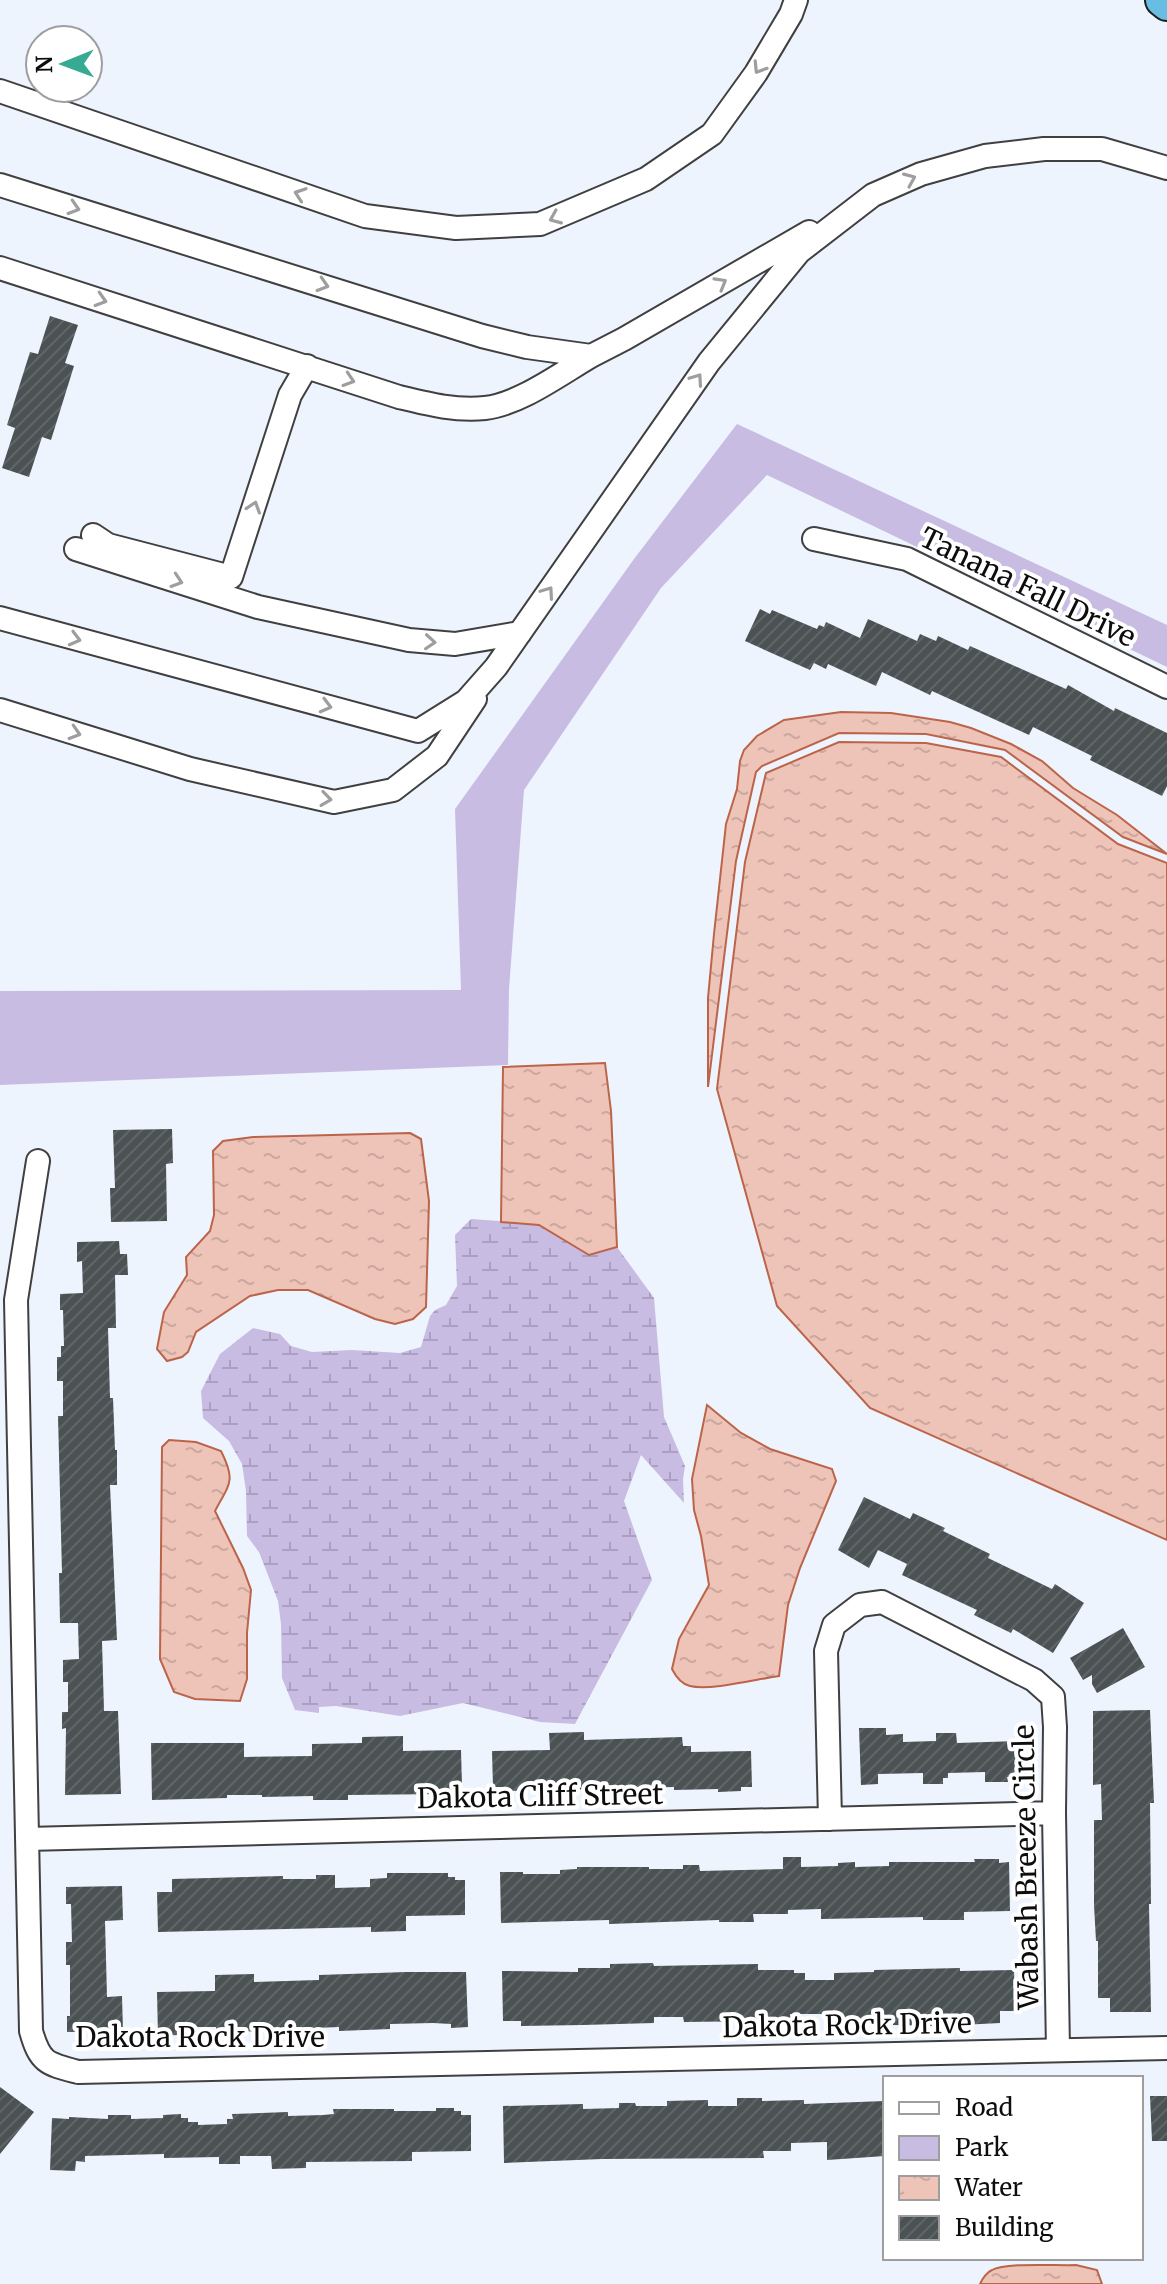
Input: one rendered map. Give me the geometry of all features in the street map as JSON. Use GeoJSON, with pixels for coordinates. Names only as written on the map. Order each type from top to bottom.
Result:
{"type":"FeatureCollection","features":[{"type":"Feature","properties":{"kind":"highway"},"geometry":{"type":"LineString","coordinates":[[1162,0],[1167,4]]}},
{"type":"Feature","properties":{"kind":"street"},"geometry":{"type":"LineString","coordinates":[[0,91],[365,216],[456,228],[540,224],[646,179],[712,134],[756,73],[796,0]]}},
{"type":"Feature","properties":{"kind":"street"},"geometry":{"type":"LineString","coordinates":[[0,268],[399,397],[439,407],[488,408],[512,400],[873,195],[921,174],[985,156],[1044,149],[1102,149],[1167,168]]}},
{"type":"Feature","properties":{"kind":"street"},"geometry":{"type":"LineString","coordinates":[[0,185],[482,336],[527,347],[591,356]]}},
{"type":"Feature","properties":{"kind":"street"},"geometry":{"type":"LineString","coordinates":[[0,710],[190,769],[334,802],[393,790],[437,756],[709,362],[799,252],[873,195]]}},
{"type":"Feature","properties":{"kind":"street"},"geometry":{"type":"LineString","coordinates":[[307,366],[290,395],[231,577],[108,545],[85,542],[258,607],[409,640],[455,644],[520,633]]}},
{"type":"Feature","properties":{"kind":"street","name":"Tanana Fall Drive"},"geometry":{"type":"LineString","coordinates":[[814,539],[907,559],[1167,687]]}},
{"type":"Feature","properties":{"kind":"street"},"geometry":{"type":"LineString","coordinates":[[0,618],[418,731],[466,701],[496,667]]}},
{"type":"Feature","properties":{"kind":"street","name":"Dakota Rock Drive"},"geometry":{"type":"LineString","coordinates":[[38,1161],[16,1300],[31,2031],[37,2053],[52,2065],[78,2072],[1167,2048]]}},
{"type":"Feature","properties":{"kind":"street","name":"Wabash Breeze Circle"},"geometry":{"type":"LineString","coordinates":[[830,1819],[826,1651],[834,1625],[860,1605],[882,1602],[1034,1680],[1053,1697],[1058,2050]]}},
{"type":"Feature","properties":{"kind":"street","name":"Dakota Cliff Street"},"geometry":{"type":"LineString","coordinates":[[27,1839],[1054,1813]]}},
{"type":"Feature","properties":{"kind":"green space"},"geometry":{"type":"Polygon","coordinates":[[[737,424],[1167,625],[1167,667],[767,475],[661,588],[524,790],[509,989],[508,1065],[0,1085],[0,991],[461,990],[455,809],[634,559],[737,424]]]}},
{"type":"Feature","properties":{"kind":"green space"},"geometry":{"type":"Polygon","coordinates":[[[471,1219],[539,1224],[589,1254],[617,1247],[654,1298],[664,1417],[685,1466],[684,1503],[641,1455],[624,1501],[652,1580],[575,1724],[540,1722],[463,1703],[400,1716],[336,1706],[319,1707],[319,1713],[295,1710],[282,1678],[278,1601],[259,1552],[247,1536],[242,1464],[229,1441],[203,1418],[201,1391],[220,1354],[253,1328],[280,1334],[291,1346],[312,1352],[352,1350],[400,1353],[421,1347],[430,1316],[446,1305],[457,1286],[455,1235],[471,1219]]]}},
{"type":"Feature","properties":{"kind":"water"},"geometry":{"type":"Polygon","coordinates":[[[841,712],[891,713],[950,722],[1011,744],[1042,761],[1073,788],[1117,815],[1167,854],[1123,837],[1005,750],[926,734],[839,733],[762,766],[756,772],[736,861],[708,1087],[708,998],[714,934],[726,824],[737,789],[740,761],[744,750],[757,736],[784,720],[841,712]]]}},
{"type":"Feature","properties":{"kind":"water"},"geometry":{"type":"Polygon","coordinates":[[[839,742],[926,743],[1001,757],[1118,844],[1167,863],[1167,1540],[870,1408],[777,1306],[717,1089],[745,862],[766,773],[839,742]]]}},
{"type":"Feature","properties":{"kind":"water"},"geometry":{"type":"Polygon","coordinates":[[[605,1063],[611,1111],[617,1247],[589,1255],[539,1225],[501,1222],[503,1067],[605,1063]]]}},
{"type":"Feature","properties":{"kind":"water"},"geometry":{"type":"Polygon","coordinates":[[[410,1133],[421,1139],[429,1201],[426,1307],[413,1319],[395,1324],[375,1319],[308,1290],[278,1290],[250,1296],[196,1332],[188,1352],[182,1357],[167,1361],[157,1349],[164,1312],[187,1275],[186,1257],[210,1231],[214,1215],[213,1151],[223,1141],[253,1137],[410,1133]]]}},
{"type":"Feature","properties":{"kind":"water"},"geometry":{"type":"Polygon","coordinates":[[[707,1405],[741,1433],[770,1449],[832,1469],[836,1481],[788,1605],[779,1676],[699,1687],[684,1684],[672,1669],[679,1639],[709,1585],[694,1510],[692,1479],[707,1405]]]}},
{"type":"Feature","properties":{"kind":"water"},"geometry":{"type":"Polygon","coordinates":[[[169,1440],[196,1442],[221,1451],[230,1476],[215,1511],[251,1590],[247,1679],[240,1701],[195,1699],[174,1692],[160,1659],[162,1447],[169,1440]]]}},
{"type":"Feature","properties":{"kind":"water"},"geometry":{"type":"Polygon","coordinates":[[[1076,2265],[1097,2270],[1102,2284],[980,2284],[988,2272],[999,2268],[1076,2265]]]}},
{"type":"Feature","properties":{"kind":"building"},"geometry":{"type":"Polygon","coordinates":[[[50,316],[78,325],[65,363],[74,366],[51,440],[42,437],[29,477],[2,468],[15,428],[7,425],[30,352],[38,354],[50,316]]]}},
{"type":"Feature","properties":{"kind":"building"},"geometry":{"type":"Polygon","coordinates":[[[760,609],[770,614],[772,610],[817,629],[819,625],[824,627],[826,622],[860,638],[868,619],[917,641],[920,634],[936,641],[938,636],[968,650],[970,646],[1066,689],[1068,685],[1114,711],[1115,708],[1167,733],[1167,786],[1162,796],[1033,727],[1029,735],[882,672],[876,686],[828,664],[826,669],[814,663],[810,670],[745,641],[760,609]]]}},
{"type":"Feature","properties":{"kind":"building"},"geometry":{"type":"Polygon","coordinates":[[[172,1129],[173,1163],[166,1164],[167,1221],[111,1222],[110,1188],[115,1188],[113,1130],[172,1129]]]}},
{"type":"Feature","properties":{"kind":"building"},"geometry":{"type":"Polygon","coordinates":[[[119,1241],[120,1254],[127,1254],[128,1275],[115,1275],[116,1328],[108,1328],[110,1398],[113,1398],[117,1450],[117,1485],[110,1485],[117,1640],[102,1641],[104,1711],[118,1711],[121,1794],[65,1795],[66,1728],[62,1729],[62,1712],[68,1712],[68,1682],[63,1682],[63,1660],[79,1659],[78,1623],[60,1623],[59,1573],[62,1573],[58,1416],[63,1416],[63,1381],[57,1381],[57,1357],[61,1357],[61,1346],[64,1346],[60,1294],[83,1293],[82,1261],[77,1262],[77,1242],[119,1241]]]}},
{"type":"Feature","properties":{"kind":"building"},"geometry":{"type":"Polygon","coordinates":[[[864,1497],[910,1519],[913,1513],[945,1528],[943,1531],[990,1554],[988,1558],[1052,1589],[1055,1584],[1084,1603],[1053,1653],[1013,1629],[1011,1633],[974,1615],[977,1610],[902,1575],[907,1564],[878,1550],[869,1568],[838,1550],[864,1497]]]}},
{"type":"Feature","properties":{"kind":"building"},"geometry":{"type":"Polygon","coordinates":[[[1123,1628],[1145,1667],[1097,1693],[1092,1684],[1092,1675],[1083,1680],[1070,1658],[1123,1628]]]}},
{"type":"Feature","properties":{"kind":"building"},"geometry":{"type":"Polygon","coordinates":[[[1150,1710],[1154,1803],[1150,1803],[1151,2012],[1110,2012],[1110,1998],[1098,1998],[1094,1820],[1102,1820],[1101,1784],[1093,1785],[1093,1711],[1150,1710]]]}},
{"type":"Feature","properties":{"kind":"building"},"geometry":{"type":"Polygon","coordinates":[[[859,1728],[886,1728],[886,1735],[903,1734],[903,1742],[936,1741],[936,1733],[956,1733],[957,1743],[1018,1741],[1019,1777],[1007,1777],[1008,1782],[985,1782],[985,1772],[948,1773],[948,1778],[943,1778],[943,1784],[923,1784],[923,1773],[878,1774],[878,1784],[861,1785],[859,1728]]]}},
{"type":"Feature","properties":{"kind":"building"},"geometry":{"type":"Polygon","coordinates":[[[584,1732],[584,1740],[682,1737],[683,1746],[691,1746],[691,1752],[751,1751],[752,1787],[718,1792],[718,1789],[674,1790],[674,1787],[601,1792],[601,1789],[505,1791],[505,1787],[493,1787],[492,1751],[550,1750],[549,1733],[584,1732]]]}},
{"type":"Feature","properties":{"kind":"building"},"geometry":{"type":"Polygon","coordinates":[[[403,1736],[403,1751],[461,1750],[462,1786],[453,1786],[453,1790],[446,1790],[446,1794],[348,1795],[348,1800],[313,1800],[313,1796],[227,1795],[227,1798],[152,1800],[151,1743],[244,1743],[244,1757],[312,1756],[312,1744],[362,1743],[362,1737],[403,1736]]]}},
{"type":"Feature","properties":{"kind":"building"},"geometry":{"type":"Polygon","coordinates":[[[783,1857],[801,1857],[801,1867],[838,1866],[838,1863],[855,1862],[855,1867],[889,1866],[889,1862],[999,1859],[999,1863],[1009,1862],[1010,1911],[964,1912],[964,1920],[923,1920],[923,1917],[821,1919],[821,1909],[788,1910],[788,1914],[753,1914],[754,1922],[719,1920],[609,1924],[609,1920],[501,1923],[500,1872],[560,1874],[560,1870],[577,1867],[683,1869],[683,1865],[699,1865],[700,1871],[783,1869],[783,1857]]]}},
{"type":"Feature","properties":{"kind":"building"},"geometry":{"type":"Polygon","coordinates":[[[387,1873],[448,1873],[448,1877],[455,1877],[455,1880],[465,1880],[465,1915],[406,1916],[406,1931],[371,1932],[371,1927],[158,1932],[157,1892],[172,1892],[172,1879],[283,1876],[283,1879],[316,1879],[316,1875],[335,1875],[335,1888],[370,1887],[370,1879],[387,1878],[387,1873]]]}},
{"type":"Feature","properties":{"kind":"building"},"geometry":{"type":"Polygon","coordinates":[[[122,1886],[123,1920],[105,1921],[107,1997],[122,1996],[123,2031],[67,2032],[70,1965],[66,1965],[66,1942],[72,1942],[71,1904],[66,1904],[66,1887],[122,1886]]]}},
{"type":"Feature","properties":{"kind":"building"},"geometry":{"type":"Polygon","coordinates":[[[653,1963],[654,1966],[758,1964],[758,1970],[805,1973],[805,1980],[834,1980],[834,1973],[874,1970],[1014,1970],[1015,2011],[1000,2011],[1000,2023],[942,2026],[893,2025],[893,2022],[875,2021],[825,2024],[825,2014],[790,2014],[791,2026],[773,2027],[773,2021],[684,2022],[683,2017],[654,2017],[654,2023],[583,2025],[521,2026],[521,2021],[503,2021],[502,1971],[578,1972],[578,1968],[610,1968],[610,1964],[653,1963]]]}},
{"type":"Feature","properties":{"kind":"building"},"geometry":{"type":"Polygon","coordinates":[[[466,1972],[468,2027],[451,2028],[451,2024],[433,2023],[390,2024],[390,2029],[339,2031],[339,2027],[266,2033],[216,2032],[216,2027],[184,2027],[184,2032],[177,2032],[177,2035],[158,2036],[157,1992],[215,1991],[215,1975],[254,1974],[254,1982],[319,1980],[319,1975],[466,1972]]]}},
{"type":"Feature","properties":{"kind":"building"},"geometry":{"type":"Polygon","coordinates":[[[0,2087],[34,2112],[0,2154],[0,2087]]]}},
{"type":"Feature","properties":{"kind":"building"},"geometry":{"type":"Polygon","coordinates":[[[1150,2096],[1167,2096],[1167,2141],[1152,2141],[1150,2096]]]}},
{"type":"Feature","properties":{"kind":"building"},"geometry":{"type":"Polygon","coordinates":[[[737,2098],[804,2100],[804,2104],[883,2101],[883,2156],[827,2160],[827,2142],[791,2143],[791,2151],[763,2151],[764,2158],[504,2163],[503,2106],[583,2104],[583,2109],[619,2108],[619,2103],[667,2106],[667,2101],[708,2100],[708,2106],[737,2106],[737,2098]]]}},
{"type":"Feature","properties":{"kind":"building"},"geometry":{"type":"Polygon","coordinates":[[[436,2108],[454,2108],[454,2111],[461,2111],[461,2115],[471,2115],[471,2151],[412,2152],[412,2161],[306,2162],[306,2168],[272,2169],[271,2156],[240,2156],[240,2164],[219,2164],[219,2157],[164,2158],[164,2154],[85,2156],[85,2162],[76,2161],[75,2171],[50,2170],[52,2118],[108,2119],[108,2115],[131,2115],[131,2119],[181,2114],[181,2118],[198,2122],[198,2125],[227,2124],[227,2119],[233,2119],[232,2114],[288,2112],[288,2116],[323,2115],[334,2114],[333,2109],[436,2111],[436,2108]]]}}]}
